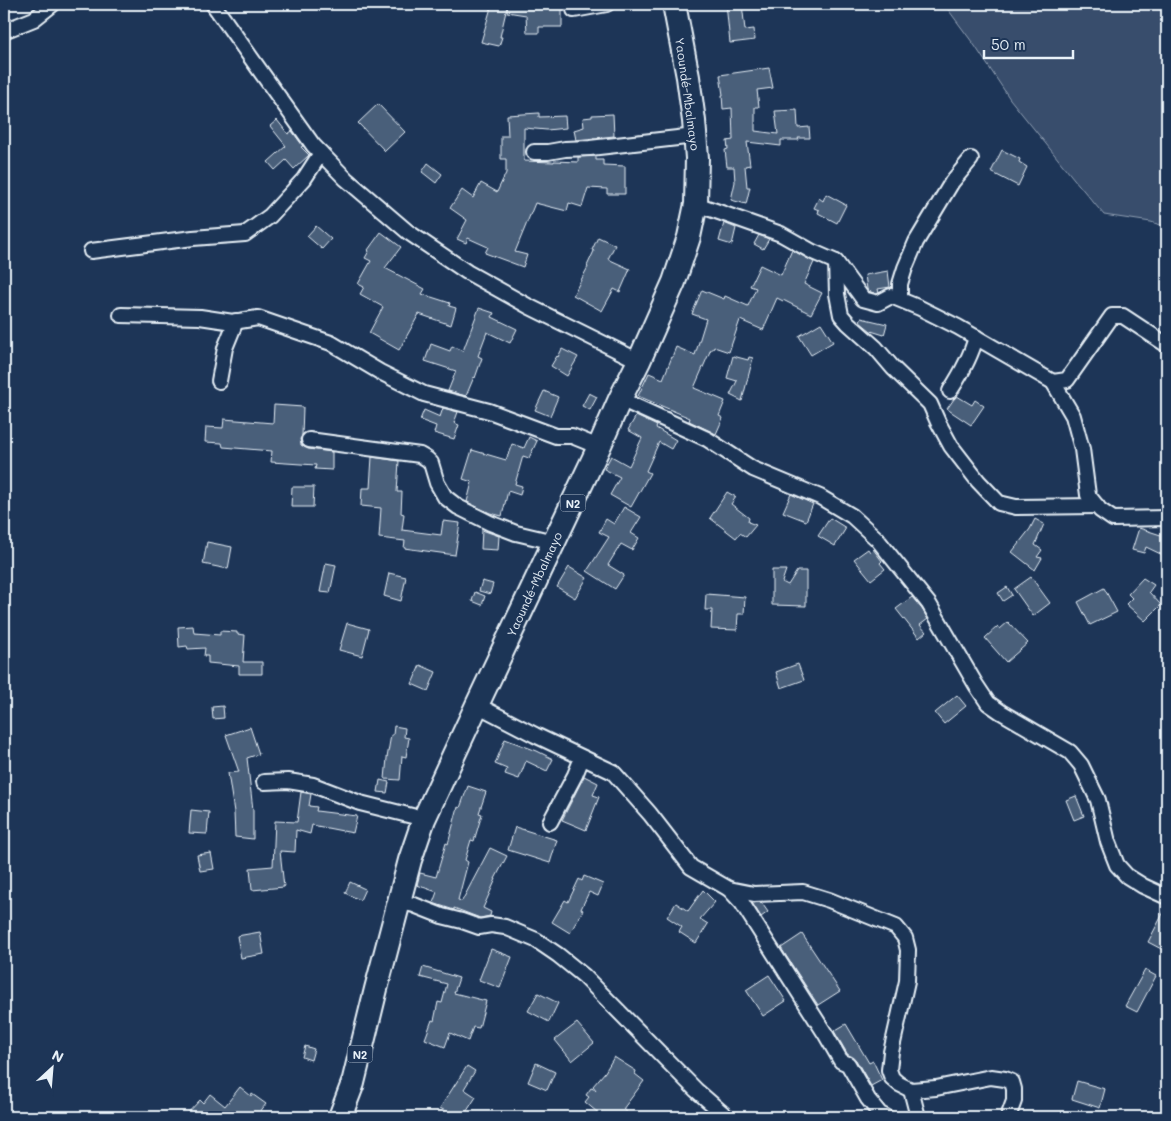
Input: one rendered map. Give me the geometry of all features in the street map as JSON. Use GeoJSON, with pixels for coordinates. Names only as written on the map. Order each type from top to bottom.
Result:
{"type":"FeatureCollection","features":[{"type":"Feature","properties":{"kind":"highway","name":"Yaoundé-Mbalmayo"},"geometry":{"type":"LineString","coordinates":[[340,1117],[353,1083],[410,860],[424,819],[639,361],[674,282],[689,237],[696,204],[697,158],[688,77],[674,4]]}},
{"type":"Feature","properties":{"kind":"highway","name":"Yaoundé-Mbalmayo"},"geometry":{"type":"LineString","coordinates":[[354,1117],[367,1089],[375,1054],[376,989]]}},
{"type":"Feature","properties":{"kind":"street"},"geometry":{"type":"LineString","coordinates":[[4,31],[34,19],[53,4]]}},
{"type":"Feature","properties":{"kind":"street"},"geometry":{"type":"LineString","coordinates":[[213,4],[313,145],[346,179],[408,232],[467,272],[528,306],[639,361]]}},
{"type":"Feature","properties":{"kind":"street"},"geometry":{"type":"LineString","coordinates":[[574,10],[607,4]]}},
{"type":"Feature","properties":{"kind":"street"},"geometry":{"type":"LineString","coordinates":[[534,152],[590,148],[695,136]]}},
{"type":"Feature","properties":{"kind":"street"},"geometry":{"type":"LineString","coordinates":[[91,251],[193,238],[245,234],[270,216],[304,179],[321,153]]}},
{"type":"Feature","properties":{"kind":"street"},"geometry":{"type":"LineString","coordinates":[[900,299],[902,276],[916,242],[952,182],[971,159]]}},
{"type":"Feature","properties":{"kind":"street"},"geometry":{"type":"LineString","coordinates":[[696,204],[781,234],[813,252],[836,262],[863,299],[878,303],[891,296],[900,299],[958,327],[1054,382],[1073,416],[1082,449],[1088,495],[1100,510],[1113,519],[1167,518]]}},
{"type":"Feature","properties":{"kind":"street"},"geometry":{"type":"LineString","coordinates":[[836,262],[837,294],[841,315],[930,404],[951,446],[978,481],[999,503],[1016,508],[1097,506]]}},
{"type":"Feature","properties":{"kind":"street"},"geometry":{"type":"LineString","coordinates":[[121,315],[200,317],[233,322],[258,318],[266,320],[331,343],[380,372],[424,394],[489,411],[556,436],[572,436],[599,447]]}},
{"type":"Feature","properties":{"kind":"street"},"geometry":{"type":"LineString","coordinates":[[1054,382],[1067,380],[1112,316],[1124,316],[1167,344]]}},
{"type":"Feature","properties":{"kind":"street"},"geometry":{"type":"LineString","coordinates":[[219,381],[225,348],[236,321]]}},
{"type":"Feature","properties":{"kind":"street"},"geometry":{"type":"LineString","coordinates":[[950,391],[963,371],[976,337]]}},
{"type":"Feature","properties":{"kind":"street"},"geometry":{"type":"LineString","coordinates":[[620,399],[707,439],[753,469],[820,497],[852,516],[877,539],[929,604],[976,686],[988,702],[1001,712],[1070,752],[1081,765],[1098,800],[1108,842],[1117,865],[1127,876],[1167,897]]}},
{"type":"Feature","properties":{"kind":"street"},"geometry":{"type":"LineString","coordinates":[[308,440],[420,455],[431,463],[437,482],[445,497],[458,507],[490,523],[516,533],[554,542]]}},
{"type":"Feature","properties":{"kind":"street"},"geometry":{"type":"LineString","coordinates":[[477,705],[535,736],[613,772],[650,814],[692,867],[728,889],[742,903],[826,1034],[841,1061],[848,1064],[868,1099],[880,1114],[886,1117]]}},
{"type":"Feature","properties":{"kind":"street"},"geometry":{"type":"LineString","coordinates":[[550,822],[582,758]]}},
{"type":"Feature","properties":{"kind":"street"},"geometry":{"type":"LineString","coordinates":[[264,782],[288,781],[313,785],[360,803],[424,819]]}},
{"type":"Feature","properties":{"kind":"street"},"geometry":{"type":"LineString","coordinates":[[728,889],[754,894],[802,892],[829,900],[896,927],[905,938],[908,950],[908,981],[891,1052],[890,1070],[892,1078],[911,1090],[936,1088],[991,1077],[1005,1079],[1012,1082],[1014,1090],[1014,1101],[1008,1117]]}},
{"type":"Feature","properties":{"kind":"street"},"geometry":{"type":"LineString","coordinates":[[400,902],[479,927],[491,925],[505,927],[536,940],[584,976],[696,1090],[727,1117]]}},
{"type":"Feature","properties":{"kind":"street"},"geometry":{"type":"LineString","coordinates":[[911,1090],[918,1117]]}},
{"type":"Feature","properties":{"kind":"shaded area"},"geometry":{"type":"Polygon","coordinates":[[[944,4],[1167,4],[1167,227],[1151,222],[1104,215],[1010,99],[944,4]]]}},
{"type":"Feature","properties":{"kind":"building"},"geometry":{"type":"Polygon","coordinates":[[[492,4],[507,7],[499,46],[481,42],[492,4]]]}},
{"type":"Feature","properties":{"kind":"building"},"geometry":{"type":"Polygon","coordinates":[[[508,4],[562,4],[562,27],[539,27],[539,33],[527,33],[526,15],[507,12],[508,4]]]}},
{"type":"Feature","properties":{"kind":"building"},"geometry":{"type":"Polygon","coordinates":[[[726,4],[742,4],[745,30],[754,29],[755,40],[730,43],[726,4]]]}},
{"type":"Feature","properties":{"kind":"building"},"geometry":{"type":"Polygon","coordinates":[[[769,68],[773,88],[757,90],[759,107],[755,107],[755,131],[778,134],[775,111],[797,110],[798,128],[809,127],[810,138],[781,140],[781,146],[747,142],[750,165],[745,166],[747,187],[750,187],[746,204],[731,200],[735,182],[734,167],[727,167],[725,150],[728,149],[727,141],[733,140],[732,108],[723,109],[720,75],[769,68]]]}},
{"type":"Feature","properties":{"kind":"building"},"geometry":{"type":"Polygon","coordinates":[[[378,104],[405,132],[385,151],[358,123],[378,104]]]}},
{"type":"Feature","properties":{"kind":"building"},"geometry":{"type":"Polygon","coordinates":[[[539,113],[539,117],[565,116],[566,128],[547,130],[524,128],[524,161],[578,162],[578,157],[596,156],[596,160],[603,160],[603,165],[625,166],[625,194],[607,194],[607,189],[588,188],[582,207],[569,203],[567,211],[535,203],[515,252],[527,255],[523,267],[485,253],[488,247],[468,238],[466,243],[457,239],[467,220],[450,208],[462,190],[473,198],[481,183],[497,192],[506,173],[506,159],[501,159],[501,136],[508,136],[507,115],[539,113]]]}},
{"type":"Feature","properties":{"kind":"building"},"geometry":{"type":"Polygon","coordinates":[[[613,114],[614,136],[576,140],[574,130],[584,127],[583,118],[592,117],[592,115],[613,114]]]}},
{"type":"Feature","properties":{"kind":"building"},"geometry":{"type":"Polygon","coordinates":[[[277,120],[288,134],[292,131],[303,146],[301,147],[309,155],[294,169],[286,160],[275,170],[268,162],[286,146],[270,126],[277,120]]]}},
{"type":"Feature","properties":{"kind":"building"},"geometry":{"type":"Polygon","coordinates":[[[1002,150],[1020,159],[1019,162],[1027,167],[1018,186],[991,172],[1002,150]]]}},
{"type":"Feature","properties":{"kind":"building"},"geometry":{"type":"Polygon","coordinates":[[[428,163],[442,174],[436,183],[422,172],[428,163]]]}},
{"type":"Feature","properties":{"kind":"building"},"geometry":{"type":"Polygon","coordinates":[[[826,194],[846,205],[837,223],[818,213],[819,210],[814,208],[819,198],[823,201],[826,194]]]}},
{"type":"Feature","properties":{"kind":"building"},"geometry":{"type":"Polygon","coordinates":[[[724,223],[736,228],[732,245],[719,241],[724,223]]]}},
{"type":"Feature","properties":{"kind":"building"},"geometry":{"type":"Polygon","coordinates":[[[316,226],[331,239],[322,249],[307,236],[316,226]]]}},
{"type":"Feature","properties":{"kind":"building"},"geometry":{"type":"Polygon","coordinates":[[[381,232],[401,247],[385,268],[425,289],[422,294],[450,303],[449,306],[456,308],[451,325],[419,314],[399,350],[369,333],[383,307],[360,294],[364,287],[358,284],[371,261],[365,258],[368,250],[381,232]]]}},
{"type":"Feature","properties":{"kind":"building"},"geometry":{"type":"Polygon","coordinates":[[[759,235],[769,239],[763,249],[754,244],[759,235]]]}},
{"type":"Feature","properties":{"kind":"building"},"geometry":{"type":"Polygon","coordinates":[[[598,237],[615,245],[608,259],[630,269],[620,292],[614,289],[602,311],[573,295],[588,267],[594,251],[592,250],[598,237]]]}},
{"type":"Feature","properties":{"kind":"building"},"geometry":{"type":"Polygon","coordinates":[[[792,250],[814,262],[804,284],[822,293],[811,314],[777,298],[763,330],[740,320],[729,352],[714,347],[711,349],[694,388],[725,401],[719,416],[723,418],[716,434],[689,421],[690,418],[638,396],[649,373],[663,379],[676,347],[695,355],[706,319],[692,314],[702,290],[724,299],[725,296],[748,306],[756,288],[750,286],[760,265],[781,275],[792,250]]]}},
{"type":"Feature","properties":{"kind":"building"},"geometry":{"type":"Polygon","coordinates":[[[888,271],[890,287],[878,289],[879,293],[877,294],[868,291],[865,275],[888,271]]]}},
{"type":"Feature","properties":{"kind":"building"},"geometry":{"type":"Polygon","coordinates":[[[479,308],[494,313],[492,317],[517,329],[510,343],[487,332],[478,356],[482,358],[466,396],[448,391],[456,371],[425,361],[431,344],[450,351],[452,346],[463,351],[479,308]]]}},
{"type":"Feature","properties":{"kind":"building"},"geometry":{"type":"Polygon","coordinates":[[[861,318],[887,324],[884,335],[871,331],[860,322],[861,318]]]}},
{"type":"Feature","properties":{"kind":"building"},"geometry":{"type":"Polygon","coordinates":[[[821,323],[833,342],[811,355],[799,336],[821,323]]]}},
{"type":"Feature","properties":{"kind":"building"},"geometry":{"type":"Polygon","coordinates":[[[562,349],[578,357],[567,376],[551,366],[562,349]]]}},
{"type":"Feature","properties":{"kind":"building"},"geometry":{"type":"Polygon","coordinates":[[[733,356],[748,360],[749,357],[753,358],[742,401],[730,395],[737,381],[727,378],[733,356]]]}},
{"type":"Feature","properties":{"kind":"building"},"geometry":{"type":"Polygon","coordinates":[[[544,391],[558,397],[550,416],[535,410],[544,391]]]}},
{"type":"Feature","properties":{"kind":"building"},"geometry":{"type":"Polygon","coordinates":[[[589,393],[597,397],[590,410],[582,406],[589,393]]]}},
{"type":"Feature","properties":{"kind":"building"},"geometry":{"type":"Polygon","coordinates":[[[957,396],[972,405],[975,400],[984,406],[971,425],[947,409],[957,396]]]}},
{"type":"Feature","properties":{"kind":"building"},"geometry":{"type":"Polygon","coordinates":[[[274,405],[303,407],[301,445],[308,449],[332,452],[332,470],[315,469],[316,465],[271,462],[272,451],[223,447],[222,443],[205,442],[206,427],[223,428],[224,419],[273,423],[274,405]]]}},
{"type":"Feature","properties":{"kind":"building"},"geometry":{"type":"Polygon","coordinates":[[[443,408],[458,412],[454,423],[459,425],[454,439],[434,433],[436,426],[420,420],[424,410],[440,417],[443,408]]]}},
{"type":"Feature","properties":{"kind":"building"},"geometry":{"type":"Polygon","coordinates":[[[636,416],[657,426],[656,428],[676,440],[671,449],[659,442],[646,471],[650,473],[631,507],[610,495],[620,477],[604,469],[611,456],[629,466],[642,438],[628,430],[636,416]]]}},
{"type":"Feature","properties":{"kind":"building"},"geometry":{"type":"Polygon","coordinates":[[[529,437],[537,441],[529,458],[523,456],[515,484],[522,486],[520,495],[508,491],[502,516],[490,513],[467,502],[472,482],[463,479],[472,450],[506,460],[512,444],[524,448],[529,437]]]}},
{"type":"Feature","properties":{"kind":"building"},"geometry":{"type":"Polygon","coordinates":[[[372,457],[399,461],[397,492],[402,492],[401,513],[404,514],[402,530],[441,535],[443,521],[460,523],[455,555],[404,548],[405,541],[379,538],[381,508],[361,506],[362,488],[370,488],[372,457]]]}},
{"type":"Feature","properties":{"kind":"building"},"geometry":{"type":"Polygon","coordinates":[[[292,487],[314,487],[313,507],[291,507],[292,487]]]}},
{"type":"Feature","properties":{"kind":"building"},"geometry":{"type":"Polygon","coordinates":[[[727,492],[736,497],[731,504],[749,518],[748,522],[756,525],[746,537],[740,533],[736,538],[710,518],[727,492]]]}},
{"type":"Feature","properties":{"kind":"building"},"geometry":{"type":"Polygon","coordinates":[[[791,494],[813,504],[806,521],[783,512],[791,494]]]}},
{"type":"Feature","properties":{"kind":"building"},"geometry":{"type":"Polygon","coordinates":[[[624,507],[641,517],[631,533],[639,538],[632,550],[621,544],[608,565],[624,575],[615,589],[587,571],[609,537],[599,532],[606,519],[614,524],[624,507]]]}},
{"type":"Feature","properties":{"kind":"building"},"geometry":{"type":"Polygon","coordinates":[[[830,518],[846,528],[835,546],[818,536],[830,518]]]}},
{"type":"Feature","properties":{"kind":"building"},"geometry":{"type":"Polygon","coordinates":[[[1035,519],[1044,524],[1035,545],[1042,550],[1037,557],[1042,558],[1035,570],[1012,552],[1030,529],[1035,519]]]}},
{"type":"Feature","properties":{"kind":"building"},"geometry":{"type":"Polygon","coordinates":[[[1139,528],[1167,537],[1167,557],[1146,547],[1144,553],[1132,550],[1139,528]]]}},
{"type":"Feature","properties":{"kind":"building"},"geometry":{"type":"Polygon","coordinates":[[[482,530],[499,536],[498,550],[481,549],[482,530]]]}},
{"type":"Feature","properties":{"kind":"building"},"geometry":{"type":"Polygon","coordinates":[[[207,542],[232,547],[228,569],[203,564],[207,542]]]}},
{"type":"Feature","properties":{"kind":"building"},"geometry":{"type":"Polygon","coordinates":[[[868,549],[870,552],[873,549],[882,561],[880,563],[885,569],[871,580],[854,559],[868,549]]]}},
{"type":"Feature","properties":{"kind":"building"},"geometry":{"type":"Polygon","coordinates":[[[326,563],[336,565],[330,593],[320,592],[326,563]]]}},
{"type":"Feature","properties":{"kind":"building"},"geometry":{"type":"Polygon","coordinates":[[[569,567],[587,578],[575,598],[557,587],[569,567]]]}},
{"type":"Feature","properties":{"kind":"building"},"geometry":{"type":"Polygon","coordinates":[[[772,570],[786,570],[782,582],[788,585],[797,571],[806,571],[806,606],[772,605],[772,570]]]}},
{"type":"Feature","properties":{"kind":"building"},"geometry":{"type":"Polygon","coordinates":[[[389,573],[406,577],[401,601],[384,596],[389,573]]]}},
{"type":"Feature","properties":{"kind":"building"},"geometry":{"type":"Polygon","coordinates":[[[1031,577],[1050,603],[1033,616],[1014,589],[1031,577]]]}},
{"type":"Feature","properties":{"kind":"building"},"geometry":{"type":"Polygon","coordinates":[[[1143,578],[1154,585],[1149,592],[1161,605],[1145,621],[1126,604],[1132,598],[1128,594],[1143,578]]]}},
{"type":"Feature","properties":{"kind":"building"},"geometry":{"type":"Polygon","coordinates":[[[482,581],[493,584],[490,594],[479,591],[482,581]]]}},
{"type":"Feature","properties":{"kind":"building"},"geometry":{"type":"Polygon","coordinates":[[[1007,587],[1012,595],[1003,601],[998,593],[1007,587]]]}},
{"type":"Feature","properties":{"kind":"building"},"geometry":{"type":"Polygon","coordinates":[[[1104,588],[1117,612],[1090,625],[1078,602],[1104,588]]]}},
{"type":"Feature","properties":{"kind":"building"},"geometry":{"type":"Polygon","coordinates":[[[475,592],[485,596],[482,605],[472,601],[475,592]]]}},
{"type":"Feature","properties":{"kind":"building"},"geometry":{"type":"Polygon","coordinates":[[[706,594],[745,597],[744,614],[738,614],[737,630],[711,629],[712,610],[705,610],[706,594]]]}},
{"type":"Feature","properties":{"kind":"building"},"geometry":{"type":"Polygon","coordinates":[[[912,597],[928,619],[920,625],[926,632],[919,638],[896,609],[912,597]]]}},
{"type":"Feature","properties":{"kind":"building"},"geometry":{"type":"Polygon","coordinates":[[[1008,622],[1028,643],[1006,662],[985,638],[998,626],[1000,629],[1008,622]]]}},
{"type":"Feature","properties":{"kind":"building"},"geometry":{"type":"Polygon","coordinates":[[[347,623],[369,629],[362,656],[339,650],[347,623]]]}},
{"type":"Feature","properties":{"kind":"building"},"geometry":{"type":"Polygon","coordinates":[[[193,626],[194,633],[220,635],[220,631],[237,632],[237,634],[245,635],[243,662],[262,662],[262,674],[239,674],[239,666],[208,663],[208,656],[204,656],[205,648],[188,649],[187,646],[179,647],[178,627],[193,626]]]}},
{"type":"Feature","properties":{"kind":"building"},"geometry":{"type":"Polygon","coordinates":[[[798,664],[804,680],[781,688],[776,672],[798,664]]]}},
{"type":"Feature","properties":{"kind":"building"},"geometry":{"type":"Polygon","coordinates":[[[420,665],[436,672],[428,691],[412,684],[420,665]]]}},
{"type":"Feature","properties":{"kind":"building"},"geometry":{"type":"Polygon","coordinates":[[[957,695],[966,706],[944,724],[935,713],[957,695]]]}},
{"type":"Feature","properties":{"kind":"building"},"geometry":{"type":"Polygon","coordinates":[[[223,706],[224,718],[213,719],[212,707],[223,706]]]}},
{"type":"Feature","properties":{"kind":"building"},"geometry":{"type":"Polygon","coordinates":[[[394,726],[405,728],[404,737],[409,738],[406,757],[402,756],[400,780],[385,779],[387,758],[394,726]]]}},
{"type":"Feature","properties":{"kind":"building"},"geometry":{"type":"Polygon","coordinates":[[[250,727],[259,754],[247,758],[253,810],[253,839],[235,837],[234,812],[228,773],[239,772],[226,735],[250,727]]]}},
{"type":"Feature","properties":{"kind":"building"},"geometry":{"type":"Polygon","coordinates":[[[505,739],[553,759],[547,771],[526,761],[519,779],[505,774],[507,769],[495,764],[505,739]]]}},
{"type":"Feature","properties":{"kind":"building"},"geometry":{"type":"Polygon","coordinates":[[[584,776],[598,783],[593,795],[599,797],[586,830],[562,820],[584,776]]]}},
{"type":"Feature","properties":{"kind":"building"},"geometry":{"type":"Polygon","coordinates":[[[380,780],[389,782],[387,793],[378,792],[380,780]]]}},
{"type":"Feature","properties":{"kind":"building"},"geometry":{"type":"Polygon","coordinates":[[[468,786],[486,792],[479,813],[482,814],[474,841],[471,840],[465,860],[468,862],[458,900],[462,901],[490,848],[507,856],[483,908],[491,912],[490,916],[480,918],[454,908],[454,910],[433,903],[437,892],[417,885],[420,873],[436,877],[446,843],[448,844],[458,807],[460,808],[468,786]]]}},
{"type":"Feature","properties":{"kind":"building"},"geometry":{"type":"Polygon","coordinates":[[[301,792],[311,794],[309,806],[317,807],[316,811],[357,816],[353,833],[312,825],[310,834],[296,830],[295,852],[280,851],[284,887],[252,890],[250,868],[273,866],[275,821],[297,822],[301,792]]]}},
{"type":"Feature","properties":{"kind":"building"},"geometry":{"type":"Polygon","coordinates":[[[1076,796],[1084,816],[1074,820],[1066,800],[1076,796]]]}},
{"type":"Feature","properties":{"kind":"building"},"geometry":{"type":"Polygon","coordinates":[[[191,810],[209,812],[207,834],[189,833],[191,810]]]}},
{"type":"Feature","properties":{"kind":"building"},"geometry":{"type":"Polygon","coordinates":[[[515,827],[557,840],[550,863],[508,850],[515,827]]]}},
{"type":"Feature","properties":{"kind":"building"},"geometry":{"type":"Polygon","coordinates":[[[211,853],[214,869],[200,871],[197,855],[211,853]]]}},
{"type":"Feature","properties":{"kind":"building"},"geometry":{"type":"Polygon","coordinates":[[[584,876],[603,884],[598,896],[589,892],[581,909],[583,910],[570,933],[552,922],[565,900],[568,902],[579,879],[582,881],[584,876]]]}},
{"type":"Feature","properties":{"kind":"building"},"geometry":{"type":"Polygon","coordinates":[[[350,882],[365,889],[360,900],[345,893],[350,882]]]}},
{"type":"Feature","properties":{"kind":"building"},"geometry":{"type":"Polygon","coordinates":[[[703,890],[715,902],[700,919],[708,924],[696,943],[679,932],[682,927],[667,917],[676,903],[688,911],[703,890]]]}},
{"type":"Feature","properties":{"kind":"building"},"geometry":{"type":"Polygon","coordinates":[[[761,902],[768,912],[761,917],[752,903],[761,902]]]}},
{"type":"Feature","properties":{"kind":"building"},"geometry":{"type":"Polygon","coordinates":[[[1167,906],[1167,952],[1148,942],[1167,906]]]}},
{"type":"Feature","properties":{"kind":"building"},"geometry":{"type":"Polygon","coordinates":[[[260,932],[264,954],[241,958],[237,936],[260,932]]]}},
{"type":"Feature","properties":{"kind":"building"},"geometry":{"type":"Polygon","coordinates":[[[802,934],[840,991],[818,1005],[781,948],[802,934]]]}},
{"type":"Feature","properties":{"kind":"building"},"geometry":{"type":"Polygon","coordinates":[[[491,949],[512,957],[500,988],[479,980],[491,949]]]}},
{"type":"Feature","properties":{"kind":"building"},"geometry":{"type":"Polygon","coordinates":[[[423,967],[459,978],[454,993],[486,1001],[479,1028],[473,1027],[468,1041],[450,1033],[445,1047],[425,1039],[432,1020],[434,1021],[438,1002],[442,1003],[447,984],[420,977],[423,967]]]}},
{"type":"Feature","properties":{"kind":"building"},"geometry":{"type":"Polygon","coordinates":[[[1145,970],[1156,976],[1137,1012],[1125,1006],[1145,970]]]}},
{"type":"Feature","properties":{"kind":"building"},"geometry":{"type":"Polygon","coordinates":[[[769,975],[786,1001],[763,1016],[746,990],[769,975]]]}},
{"type":"Feature","properties":{"kind":"building"},"geometry":{"type":"Polygon","coordinates":[[[538,993],[558,1003],[549,1022],[528,1011],[538,993]]]}},
{"type":"Feature","properties":{"kind":"building"},"geometry":{"type":"Polygon","coordinates":[[[577,1023],[594,1043],[572,1061],[555,1040],[577,1023]]]}},
{"type":"Feature","properties":{"kind":"building"},"geometry":{"type":"Polygon","coordinates":[[[846,1024],[869,1063],[873,1061],[882,1080],[871,1086],[856,1060],[848,1055],[834,1031],[846,1024]]]}},
{"type":"Feature","properties":{"kind":"building"},"geometry":{"type":"Polygon","coordinates":[[[305,1046],[314,1049],[311,1060],[302,1057],[305,1046]]]}},
{"type":"Feature","properties":{"kind":"building"},"geometry":{"type":"Polygon","coordinates":[[[614,1057],[636,1071],[635,1074],[644,1081],[623,1109],[633,1117],[603,1117],[585,1102],[589,1097],[586,1095],[591,1088],[596,1090],[593,1086],[605,1072],[614,1057]]]}},
{"type":"Feature","properties":{"kind":"building"},"geometry":{"type":"Polygon","coordinates":[[[536,1063],[555,1072],[547,1090],[528,1082],[536,1063]]]}},
{"type":"Feature","properties":{"kind":"building"},"geometry":{"type":"Polygon","coordinates":[[[467,1066],[475,1071],[464,1089],[476,1097],[463,1117],[456,1117],[440,1108],[467,1066]]]}},
{"type":"Feature","properties":{"kind":"building"},"geometry":{"type":"Polygon","coordinates":[[[1077,1081],[1105,1089],[1100,1108],[1072,1099],[1077,1081]]]}},
{"type":"Feature","properties":{"kind":"building"},"geometry":{"type":"Polygon","coordinates":[[[240,1087],[251,1096],[252,1094],[266,1104],[256,1117],[184,1117],[200,1100],[203,1103],[210,1094],[225,1106],[240,1087]]]}}]}
